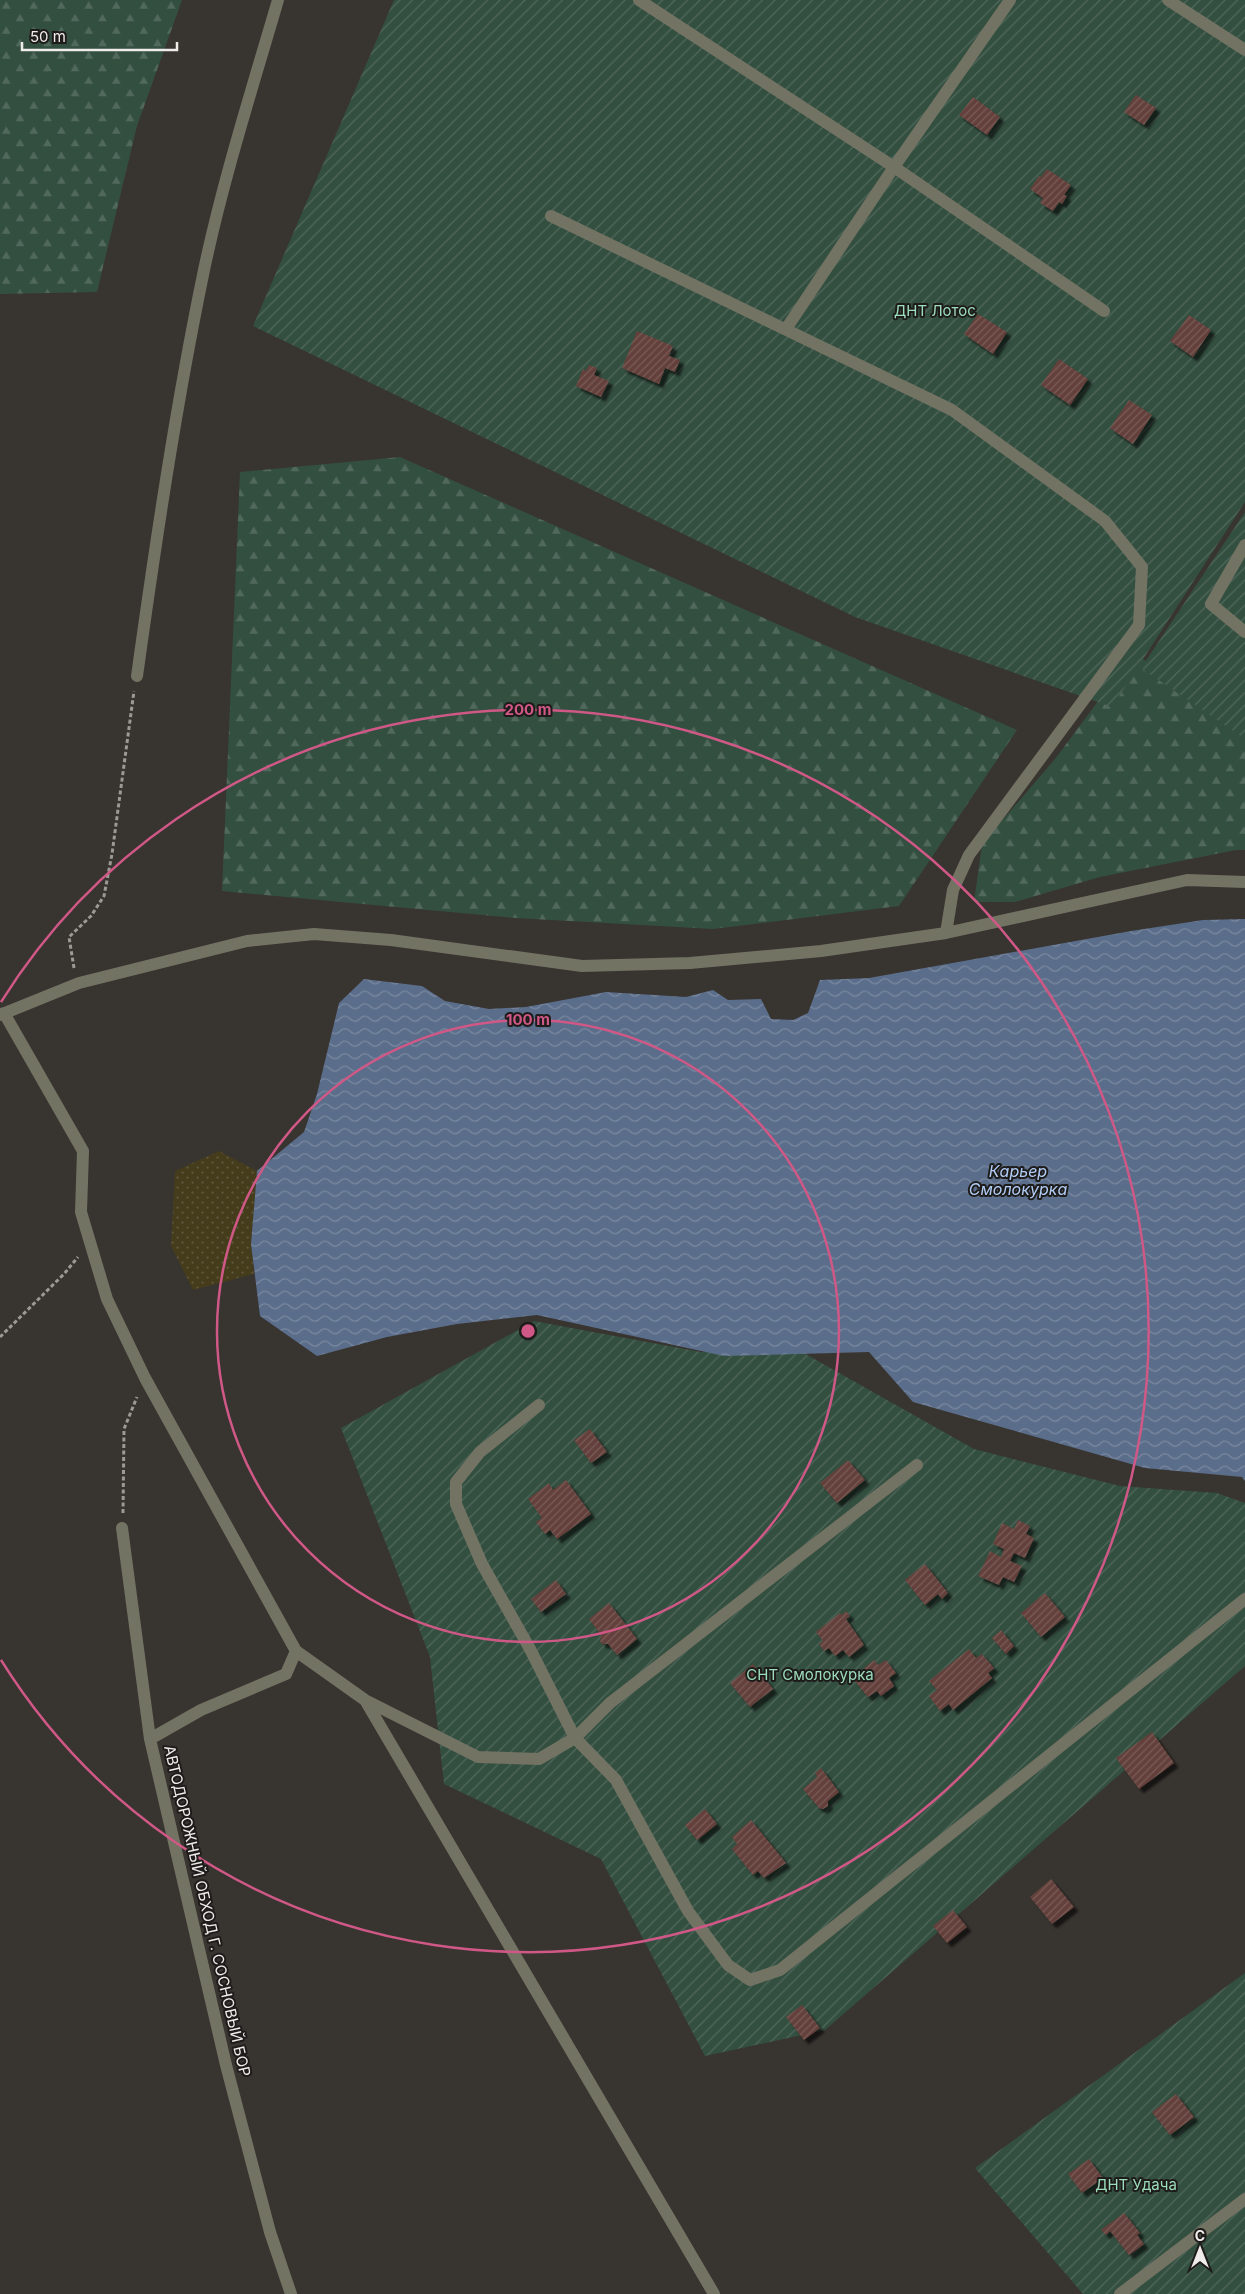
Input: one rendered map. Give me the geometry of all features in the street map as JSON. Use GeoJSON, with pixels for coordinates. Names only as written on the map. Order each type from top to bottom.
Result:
{"type":"FeatureCollection","features":[{"type":"Feature","properties":{"kind":"street"},"geometry":{"type":"LineString","coordinates":[[137,676],[164,481],[205,268],[245,111],[278,0]]}},
{"type":"Feature","properties":{"kind":"street"},"geometry":{"type":"LineString","coordinates":[[639,0],[894,167],[1104,311]]}},
{"type":"Feature","properties":{"kind":"street"},"geometry":{"type":"LineString","coordinates":[[786,329],[894,167],[1010,0]]}},
{"type":"Feature","properties":{"kind":"street"},"geometry":{"type":"LineString","coordinates":[[1168,0],[1245,50]]}},
{"type":"Feature","properties":{"kind":"street"},"geometry":{"type":"LineString","coordinates":[[551,216],[952,410],[1106,521],[1142,567],[1139,625],[969,855],[953,890],[946,933]]}},
{"type":"Feature","properties":{"kind":"street"},"geometry":{"type":"LineString","coordinates":[[1245,545],[1211,604],[1245,632]]}},
{"type":"Feature","properties":{"kind":"street"},"geometry":{"type":"LineString","coordinates":[[916,1465],[610,1703],[575,1738],[540,1759],[478,1757],[365,1700],[296,1651],[145,1378],[107,1299],[81,1212],[83,1151],[2,1014],[78,984],[247,941],[314,934],[391,940],[582,966],[690,963],[821,951],[946,933],[1187,880],[1245,882]]}},
{"type":"Feature","properties":{"kind":"street"},"geometry":{"type":"LineString","coordinates":[[540,1405],[480,1452],[456,1482],[456,1504],[482,1564],[530,1649],[575,1738],[616,1780],[688,1911],[728,1965],[750,1980],[780,1970],[1245,1599]]}},
{"type":"Feature","properties":{"kind":"street","name":"АВТОДОРОЖНЫЙ ОБХОД Г. СОСНОВЫЙ БОР"},"geometry":{"type":"LineString","coordinates":[[122,1528],[150,1739],[226,2065],[270,2232],[291,2294]]}},
{"type":"Feature","properties":{"kind":"street"},"geometry":{"type":"LineString","coordinates":[[150,1739],[201,1710],[286,1674],[296,1651]]}},
{"type":"Feature","properties":{"kind":"street"},"geometry":{"type":"LineString","coordinates":[[365,1700],[714,2294]]}},
{"type":"Feature","properties":{"kind":"street"},"geometry":{"type":"LineString","coordinates":[[1121,2294],[1245,2199]]}},
{"type":"Feature","properties":{"kind":"path"},"geometry":{"type":"LineString","coordinates":[[78,984],[70,954],[69,937],[91,916],[104,896],[112,854],[130,714],[137,676]]}},
{"type":"Feature","properties":{"kind":"path"},"geometry":{"type":"LineString","coordinates":[[0,1337],[64,1274],[90,1243]]}},
{"type":"Feature","properties":{"kind":"path"},"geometry":{"type":"LineString","coordinates":[[122,1528],[124,1429],[145,1378]]}},
{"type":"Feature","properties":{"kind":"green space"},"geometry":{"type":"Polygon","coordinates":[[[0,0],[182,0],[137,126],[97,292],[0,294],[0,0]]]}},
{"type":"Feature","properties":{"kind":"green space","name":"ДНТ Лотос"},"geometry":{"type":"Polygon","coordinates":[[[394,0],[1245,0],[1245,502],[1112,707],[855,617],[253,326],[394,0]]]}},
{"type":"Feature","properties":{"kind":"green space"},"geometry":{"type":"Polygon","coordinates":[[[400,457],[1017,730],[899,906],[713,929],[515,918],[222,891],[240,472],[400,457]]]}},
{"type":"Feature","properties":{"kind":"green space"},"geometry":{"type":"Polygon","coordinates":[[[1245,512],[1245,739],[1141,668],[1245,512]]]}},
{"type":"Feature","properties":{"kind":"green space"},"geometry":{"type":"Polygon","coordinates":[[[1134,653],[1245,728],[1245,850],[1236,850],[1100,877],[1015,902],[974,902],[982,844],[1055,759],[1134,653]]]}},
{"type":"Feature","properties":{"kind":"green space","name":"СНТ Смолокурка"},"geometry":{"type":"Polygon","coordinates":[[[534,1321],[701,1352],[802,1352],[974,1449],[1120,1486],[1217,1493],[1245,1503],[1245,1666],[825,2030],[705,2056],[601,1859],[444,1784],[430,1657],[341,1428],[534,1321]]]}},
{"type":"Feature","properties":{"kind":"green space","name":"ДНТ Удача"},"geometry":{"type":"Polygon","coordinates":[[[1245,1973],[1245,2294],[1083,2294],[975,2168],[1245,1973]]]}},
{"type":"Feature","properties":{"kind":"sand"},"geometry":{"type":"Polygon","coordinates":[[[219,1151],[257,1171],[251,1244],[254,1274],[193,1290],[171,1246],[175,1171],[219,1151]]]}},
{"type":"Feature","properties":{"kind":"water","name":"Карьер Смолокурка"},"geometry":{"type":"Polygon","coordinates":[[[1245,919],[1245,1481],[1242,1477],[1145,1468],[913,1402],[869,1352],[724,1356],[537,1315],[457,1324],[387,1337],[317,1356],[260,1316],[251,1244],[257,1171],[304,1132],[317,1094],[339,1003],[364,979],[422,986],[445,1001],[489,1009],[526,1007],[606,992],[686,997],[713,990],[728,1000],[761,999],[771,1019],[793,1020],[808,1013],[820,980],[869,978],[1131,931],[1203,920],[1245,919]]]}},
{"type":"Feature","properties":{"kind":"building"},"geometry":{"type":"Polygon","coordinates":[[[1136,95],[1156,108],[1144,125],[1124,112],[1136,95]]]}},
{"type":"Feature","properties":{"kind":"building"},"geometry":{"type":"Polygon","coordinates":[[[973,97],[1000,117],[987,135],[959,115],[973,97]]]}},
{"type":"Feature","properties":{"kind":"building"},"geometry":{"type":"Polygon","coordinates":[[[1047,169],[1071,185],[1064,195],[1067,196],[1062,204],[1059,202],[1053,211],[1040,203],[1043,198],[1030,189],[1039,176],[1041,177],[1047,169]]]}},
{"type":"Feature","properties":{"kind":"building"},"geometry":{"type":"Polygon","coordinates":[[[978,314],[1007,332],[993,354],[964,334],[978,314]]]}},
{"type":"Feature","properties":{"kind":"building"},"geometry":{"type":"Polygon","coordinates":[[[1189,315],[1211,330],[1193,357],[1170,341],[1189,315]]]}},
{"type":"Feature","properties":{"kind":"building"},"geometry":{"type":"Polygon","coordinates":[[[637,331],[673,346],[669,356],[680,360],[675,372],[665,368],[659,384],[622,368],[637,331]]]}},
{"type":"Feature","properties":{"kind":"building"},"geometry":{"type":"Polygon","coordinates":[[[1059,359],[1088,379],[1070,405],[1041,385],[1059,359]]]}},
{"type":"Feature","properties":{"kind":"building"},"geometry":{"type":"Polygon","coordinates":[[[589,365],[597,368],[594,375],[609,381],[601,397],[576,386],[583,369],[586,371],[589,365]]]}},
{"type":"Feature","properties":{"kind":"building"},"geometry":{"type":"Polygon","coordinates":[[[1129,400],[1152,415],[1133,444],[1110,428],[1129,400]]]}},
{"type":"Feature","properties":{"kind":"building"},"geometry":{"type":"Polygon","coordinates":[[[590,1429],[607,1452],[591,1463],[574,1440],[590,1429]]]}},
{"type":"Feature","properties":{"kind":"building"},"geometry":{"type":"Polygon","coordinates":[[[848,1460],[865,1480],[837,1503],[820,1483],[848,1460]]]}},
{"type":"Feature","properties":{"kind":"building"},"geometry":{"type":"Polygon","coordinates":[[[566,1480],[591,1514],[557,1539],[550,1530],[545,1534],[536,1522],[542,1518],[528,1499],[549,1483],[553,1490],[566,1480]]]}},
{"type":"Feature","properties":{"kind":"building"},"geometry":{"type":"Polygon","coordinates":[[[1018,1520],[1030,1526],[1026,1534],[1034,1538],[1025,1558],[1014,1553],[1010,1561],[1022,1566],[1014,1582],[1003,1577],[999,1585],[978,1576],[990,1551],[1001,1557],[1004,1549],[993,1544],[1002,1523],[1014,1529],[1018,1520]]]}},
{"type":"Feature","properties":{"kind":"building"},"geometry":{"type":"Polygon","coordinates":[[[925,1564],[948,1593],[942,1599],[938,1594],[925,1605],[905,1580],[925,1564]]]}},
{"type":"Feature","properties":{"kind":"building"},"geometry":{"type":"Polygon","coordinates":[[[556,1580],[566,1594],[541,1612],[531,1599],[556,1580]]]}},
{"type":"Feature","properties":{"kind":"building"},"geometry":{"type":"Polygon","coordinates":[[[1045,1593],[1065,1617],[1041,1637],[1021,1613],[1045,1593]]]}},
{"type":"Feature","properties":{"kind":"building"},"geometry":{"type":"Polygon","coordinates":[[[609,1603],[637,1639],[617,1655],[608,1644],[602,1644],[600,1641],[601,1635],[589,1619],[609,1603]]]}},
{"type":"Feature","properties":{"kind":"building"},"geometry":{"type":"Polygon","coordinates":[[[846,1611],[850,1616],[846,1619],[864,1645],[849,1657],[843,1650],[835,1656],[829,1648],[824,1651],[819,1644],[823,1641],[816,1632],[840,1613],[842,1615],[846,1611]]]}},
{"type":"Feature","properties":{"kind":"building"},"geometry":{"type":"Polygon","coordinates":[[[1001,1630],[1014,1646],[1006,1654],[992,1638],[1001,1630]]]}},
{"type":"Feature","properties":{"kind":"building"},"geometry":{"type":"Polygon","coordinates":[[[969,1649],[976,1658],[982,1654],[994,1668],[988,1673],[992,1678],[953,1710],[949,1704],[940,1711],[929,1696],[937,1690],[929,1681],[969,1649]]]}},
{"type":"Feature","properties":{"kind":"building"},"geometry":{"type":"Polygon","coordinates":[[[874,1660],[878,1665],[886,1660],[896,1673],[889,1678],[894,1686],[881,1696],[877,1691],[868,1697],[854,1680],[855,1676],[874,1660]]]}},
{"type":"Feature","properties":{"kind":"building"},"geometry":{"type":"Polygon","coordinates":[[[753,1664],[773,1689],[750,1707],[730,1683],[753,1664]]]}},
{"type":"Feature","properties":{"kind":"building"},"geometry":{"type":"Polygon","coordinates":[[[1152,1732],[1174,1763],[1139,1789],[1116,1758],[1152,1732]]]}},
{"type":"Feature","properties":{"kind":"building"},"geometry":{"type":"Polygon","coordinates":[[[821,1768],[839,1792],[828,1801],[828,1806],[823,1809],[819,1808],[803,1789],[817,1777],[815,1773],[821,1768]]]}},
{"type":"Feature","properties":{"kind":"building"},"geometry":{"type":"Polygon","coordinates":[[[705,1809],[717,1824],[697,1840],[685,1825],[705,1809]]]}},
{"type":"Feature","properties":{"kind":"building"},"geometry":{"type":"Polygon","coordinates":[[[751,1820],[786,1863],[764,1878],[758,1871],[753,1875],[732,1849],[737,1844],[732,1837],[751,1820]]]}},
{"type":"Feature","properties":{"kind":"building"},"geometry":{"type":"Polygon","coordinates":[[[1051,1879],[1074,1907],[1052,1924],[1030,1897],[1051,1879]]]}},
{"type":"Feature","properties":{"kind":"building"},"geometry":{"type":"Polygon","coordinates":[[[953,1910],[967,1927],[947,1943],[933,1926],[953,1910]]]}},
{"type":"Feature","properties":{"kind":"building"},"geometry":{"type":"Polygon","coordinates":[[[802,2005],[820,2028],[804,2040],[786,2017],[802,2005]]]}},
{"type":"Feature","properties":{"kind":"building"},"geometry":{"type":"Polygon","coordinates":[[[1176,2094],[1194,2117],[1170,2135],[1152,2112],[1176,2094]]]}},
{"type":"Feature","properties":{"kind":"building"},"geometry":{"type":"Polygon","coordinates":[[[1089,2159],[1103,2178],[1082,2193],[1068,2174],[1089,2159]]]}},
{"type":"Feature","properties":{"kind":"building"},"geometry":{"type":"Polygon","coordinates":[[[1124,2213],[1140,2233],[1137,2235],[1144,2244],[1129,2255],[1110,2231],[1106,2235],[1101,2230],[1124,2213]]]}}]}
